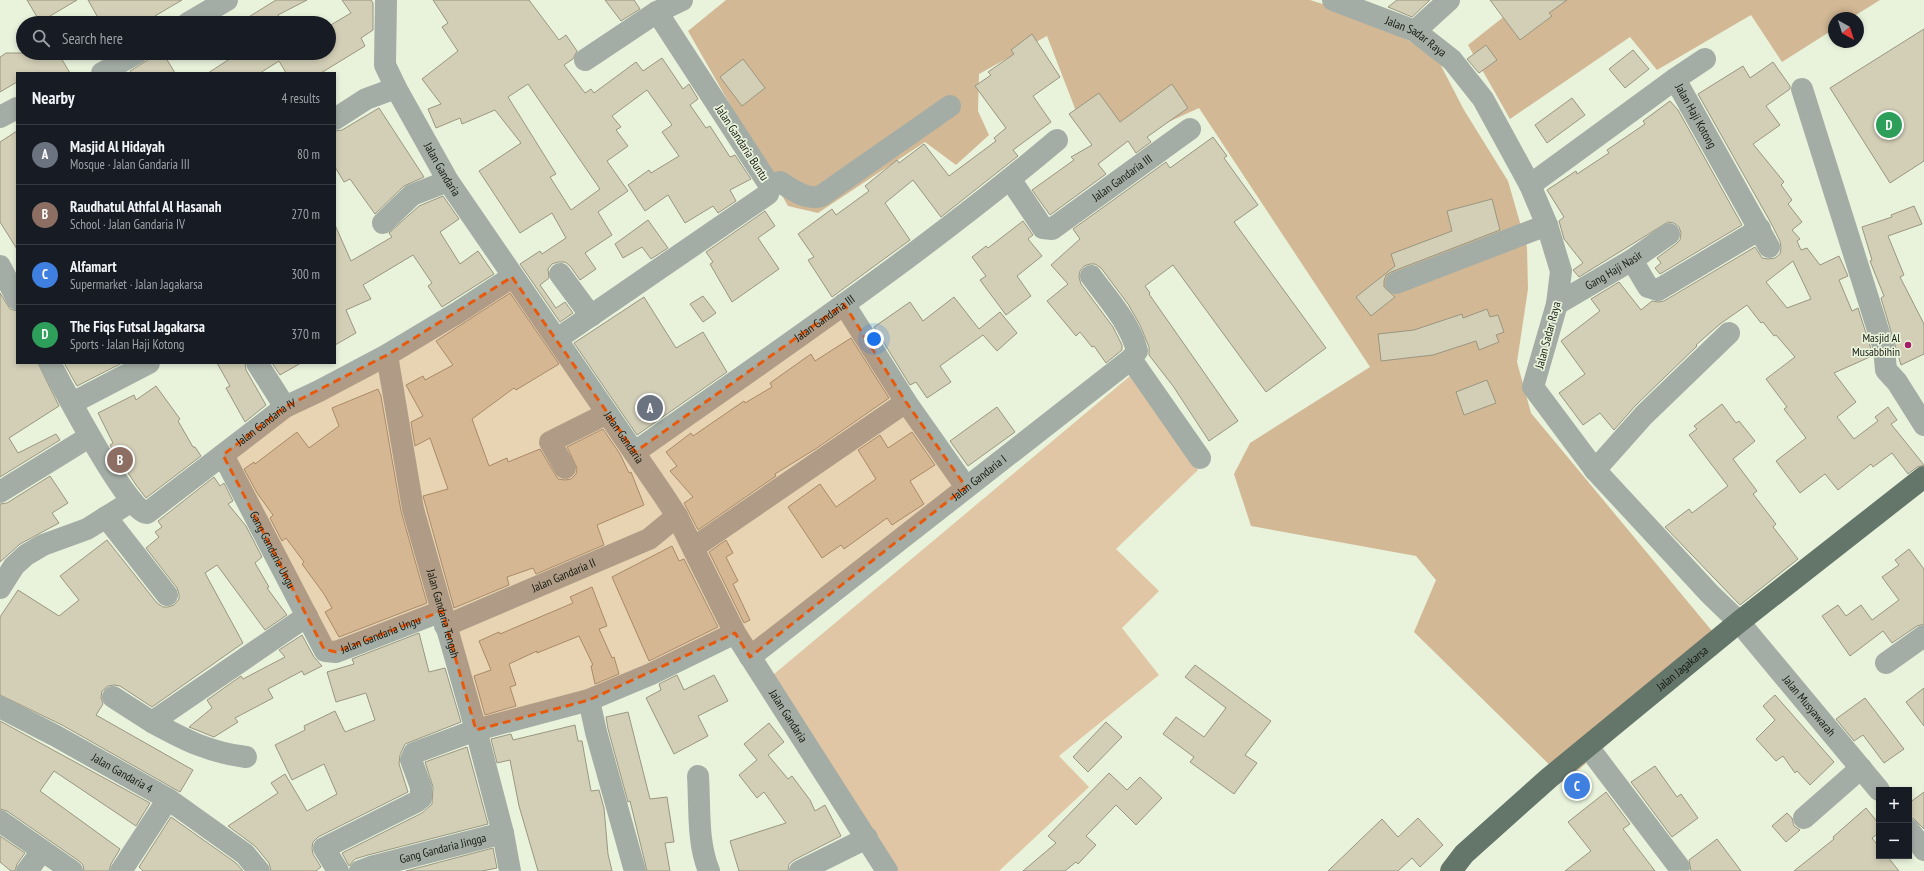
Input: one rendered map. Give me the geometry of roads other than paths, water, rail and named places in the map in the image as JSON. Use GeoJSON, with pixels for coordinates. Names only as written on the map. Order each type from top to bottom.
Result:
{"type":"FeatureCollection","features":[{"type":"Feature","properties":{"kind":"main road","name":"Jalan Jagakarsa"},"geometry":{"type":"LineString","coordinates":[[1451,871],[1464,854],[1549,778],[1739,622],[1924,477]]}},
{"type":"Feature","properties":{"kind":"street"},"geometry":{"type":"LineString","coordinates":[[200,16],[227,0]]}},
{"type":"Feature","properties":{"kind":"street","name":"Jalan Gandaria"},"geometry":{"type":"LineString","coordinates":[[386,0],[385,65],[396,88],[448,181],[512,277],[557,339],[606,414],[635,452],[677,516],[735,633],[887,871]]}},
{"type":"Feature","properties":{"kind":"street"},"geometry":{"type":"LineString","coordinates":[[585,60],[657,12],[682,0]]}},
{"type":"Feature","properties":{"kind":"street","name":"Jalan Sadar Raya"},"geometry":{"type":"LineString","coordinates":[[1333,0],[1415,31],[1452,60],[1484,99],[1530,185],[1547,225],[1561,271],[1564,300],[1533,387],[1595,470],[1710,594],[1739,622]]}},
{"type":"Feature","properties":{"kind":"street"},"geometry":{"type":"LineString","coordinates":[[1415,31],[1449,0]]}},
{"type":"Feature","properties":{"kind":"street","name":"Jalan Gandaria Buntu"},"geometry":{"type":"LineString","coordinates":[[557,339],[768,194],[770,186],[657,12]]}},
{"type":"Feature","properties":{"kind":"street"},"geometry":{"type":"LineString","coordinates":[[1675,79],[1705,59]]}},
{"type":"Feature","properties":{"kind":"street"},"geometry":{"type":"LineString","coordinates":[[106,72],[126,60]]}},
{"type":"Feature","properties":{"kind":"street","name":"Jalan Haji Kotong"},"geometry":{"type":"LineString","coordinates":[[1530,185],[1675,79],[1765,238],[1658,290],[1648,286],[1632,260]]}},
{"type":"Feature","properties":{"kind":"street"},"geometry":{"type":"LineString","coordinates":[[336,118],[366,99],[396,88]]}},
{"type":"Feature","properties":{"kind":"street"},"geometry":{"type":"LineString","coordinates":[[1802,90],[1884,349],[1886,370],[1897,382],[1924,425]]}},
{"type":"Feature","properties":{"kind":"street"},"geometry":{"type":"LineString","coordinates":[[770,186],[780,182],[799,194],[810,198],[821,196],[950,106]]}},
{"type":"Feature","properties":{"kind":"street"},"geometry":{"type":"LineString","coordinates":[[0,117],[16,109]]}},
{"type":"Feature","properties":{"kind":"street","name":"Jalan Gandaria III"},"geometry":{"type":"LineString","coordinates":[[1010,179],[1043,228],[1052,229],[1190,129]]}},
{"type":"Feature","properties":{"kind":"street","name":"Jalan Gandaria III"},"geometry":{"type":"LineString","coordinates":[[635,452],[894,269],[1010,179],[1057,140]]}},
{"type":"Feature","properties":{"kind":"street"},"geometry":{"type":"LineString","coordinates":[[383,223],[412,195],[448,181]]}},
{"type":"Feature","properties":{"kind":"street"},"geometry":{"type":"LineString","coordinates":[[1396,283],[1547,225]]}},
{"type":"Feature","properties":{"kind":"street","name":"Gang Haji Nasir"},"geometry":{"type":"LineString","coordinates":[[1564,300],[1632,260],[1669,234]]}},
{"type":"Feature","properties":{"kind":"street"},"geometry":{"type":"LineString","coordinates":[[0,266],[16,297]]}},
{"type":"Feature","properties":{"kind":"street"},"geometry":{"type":"LineString","coordinates":[[1564,300],[1569,266]]}},
{"type":"Feature","properties":{"kind":"street"},"geometry":{"type":"LineString","coordinates":[[560,274],[590,316]]}},
{"type":"Feature","properties":{"kind":"street"},"geometry":{"type":"LineString","coordinates":[[1091,276],[1128,327],[1133,337],[1137,351],[1131,359],[1200,458]]}},
{"type":"Feature","properties":{"kind":"street","name":"Jalan Gandaria IV"},"geometry":{"type":"LineString","coordinates":[[51,364],[89,437],[132,501],[142,512],[150,512],[284,407],[319,391],[387,355],[457,313],[512,277]]}},
{"type":"Feature","properties":{"kind":"street"},"geometry":{"type":"LineString","coordinates":[[844,304],[906,402],[966,487]]}},
{"type":"Feature","properties":{"kind":"street"},"geometry":{"type":"LineString","coordinates":[[1595,470],[1644,415],[1729,333]]}},
{"type":"Feature","properties":{"kind":"street","name":"Jalan Gandaria Tengah"},"geometry":{"type":"LineString","coordinates":[[387,355],[413,509],[476,730],[503,833],[510,871]]}},
{"type":"Feature","properties":{"kind":"street","name":"Jalan Gandaria I"},"geometry":{"type":"LineString","coordinates":[[750,657],[1131,359]]}},
{"type":"Feature","properties":{"kind":"street"},"geometry":{"type":"LineString","coordinates":[[72,403],[147,364]]}},
{"type":"Feature","properties":{"kind":"street"},"geometry":{"type":"LineString","coordinates":[[258,364],[284,407]]}},
{"type":"Feature","properties":{"kind":"street"},"geometry":{"type":"LineString","coordinates":[[693,548],[906,402]]}},
{"type":"Feature","properties":{"kind":"street"},"geometry":{"type":"LineString","coordinates":[[565,468],[550,442],[606,414]]}},
{"type":"Feature","properties":{"kind":"street"},"geometry":{"type":"LineString","coordinates":[[0,492],[89,437]]}},
{"type":"Feature","properties":{"kind":"street","name":"Gang Gandaria Ungu"},"geometry":{"type":"LineString","coordinates":[[223,455],[322,645]]}},
{"type":"Feature","properties":{"kind":"street"},"geometry":{"type":"LineString","coordinates":[[0,588],[14,566],[26,555],[43,545],[87,529],[132,501]]}},
{"type":"Feature","properties":{"kind":"street","name":"Jalan Gandaria II"},"geometry":{"type":"LineString","coordinates":[[444,619],[649,539],[677,516]]}},
{"type":"Feature","properties":{"kind":"street"},"geometry":{"type":"LineString","coordinates":[[106,517],[168,595]]}},
{"type":"Feature","properties":{"kind":"street"},"geometry":{"type":"LineString","coordinates":[[152,722],[307,616]]}},
{"type":"Feature","properties":{"kind":"street","name":"Jalan Gandaria Ungu"},"geometry":{"type":"LineString","coordinates":[[322,645],[329,652],[336,652],[444,619]]}},
{"type":"Feature","properties":{"kind":"street","name":"Jalan Musyawarah"},"geometry":{"type":"LineString","coordinates":[[1739,622],[1877,787]]}},
{"type":"Feature","properties":{"kind":"street"},"geometry":{"type":"LineString","coordinates":[[338,871],[324,848],[419,800],[422,792],[411,760],[412,754],[476,730],[589,700],[651,674],[735,633]]}},
{"type":"Feature","properties":{"kind":"street"},"geometry":{"type":"LineString","coordinates":[[1886,663],[1924,636]]}},
{"type":"Feature","properties":{"kind":"street"},"geometry":{"type":"LineString","coordinates":[[113,697],[152,722],[201,747],[220,753],[246,757]]}},
{"type":"Feature","properties":{"kind":"street"},"geometry":{"type":"LineString","coordinates":[[589,700],[596,732],[635,871]]}},
{"type":"Feature","properties":{"kind":"street","name":"Jalan Gandaria 4"},"geometry":{"type":"LineString","coordinates":[[0,707],[56,736],[168,799],[124,869]]}},
{"type":"Feature","properties":{"kind":"street"},"geometry":{"type":"LineString","coordinates":[[1588,747],[1679,867]]}},
{"type":"Feature","properties":{"kind":"street"},"geometry":{"type":"LineString","coordinates":[[1804,818],[1861,768]]}},
{"type":"Feature","properties":{"kind":"street"},"geometry":{"type":"LineString","coordinates":[[698,776],[704,859],[710,871]]}},
{"type":"Feature","properties":{"kind":"street"},"geometry":{"type":"LineString","coordinates":[[168,799],[245,854],[259,871]]}},
{"type":"Feature","properties":{"kind":"street"},"geometry":{"type":"LineString","coordinates":[[0,821],[72,871]]}},
{"type":"Feature","properties":{"kind":"street","name":"Gang Gandaria Jingga"},"geometry":{"type":"LineString","coordinates":[[360,871],[503,833]]}},
{"type":"Feature","properties":{"kind":"street"},"geometry":{"type":"LineString","coordinates":[[1912,834],[1924,850]]}},
{"type":"Feature","properties":{"kind":"street"},"geometry":{"type":"LineString","coordinates":[[800,871],[867,838]]}},
{"type":"Feature","properties":{"kind":"street"},"geometry":{"type":"LineString","coordinates":[[27,871],[42,851]]}},
{"type":"Feature","properties":{"kind":"place","name":"The Fiqs Futsal Jagakarsa"},"geometry":{"type":"Point","coordinates":[1889,125]}},
{"type":"Feature","properties":{"kind":"place","name":"Masjid Al Musabbihin"},"geometry":{"type":"Point","coordinates":[1908,345]}},
{"type":"Feature","properties":{"kind":"place","name":"Masjid Al Hidayah"},"geometry":{"type":"Point","coordinates":[650,408]}},
{"type":"Feature","properties":{"kind":"place","name":"Raudhatul Athfal Al Hasanah"},"geometry":{"type":"Point","coordinates":[120,460]}},
{"type":"Feature","properties":{"kind":"place","name":"Alfamart"},"geometry":{"type":"Point","coordinates":[1577,786]}}]}
